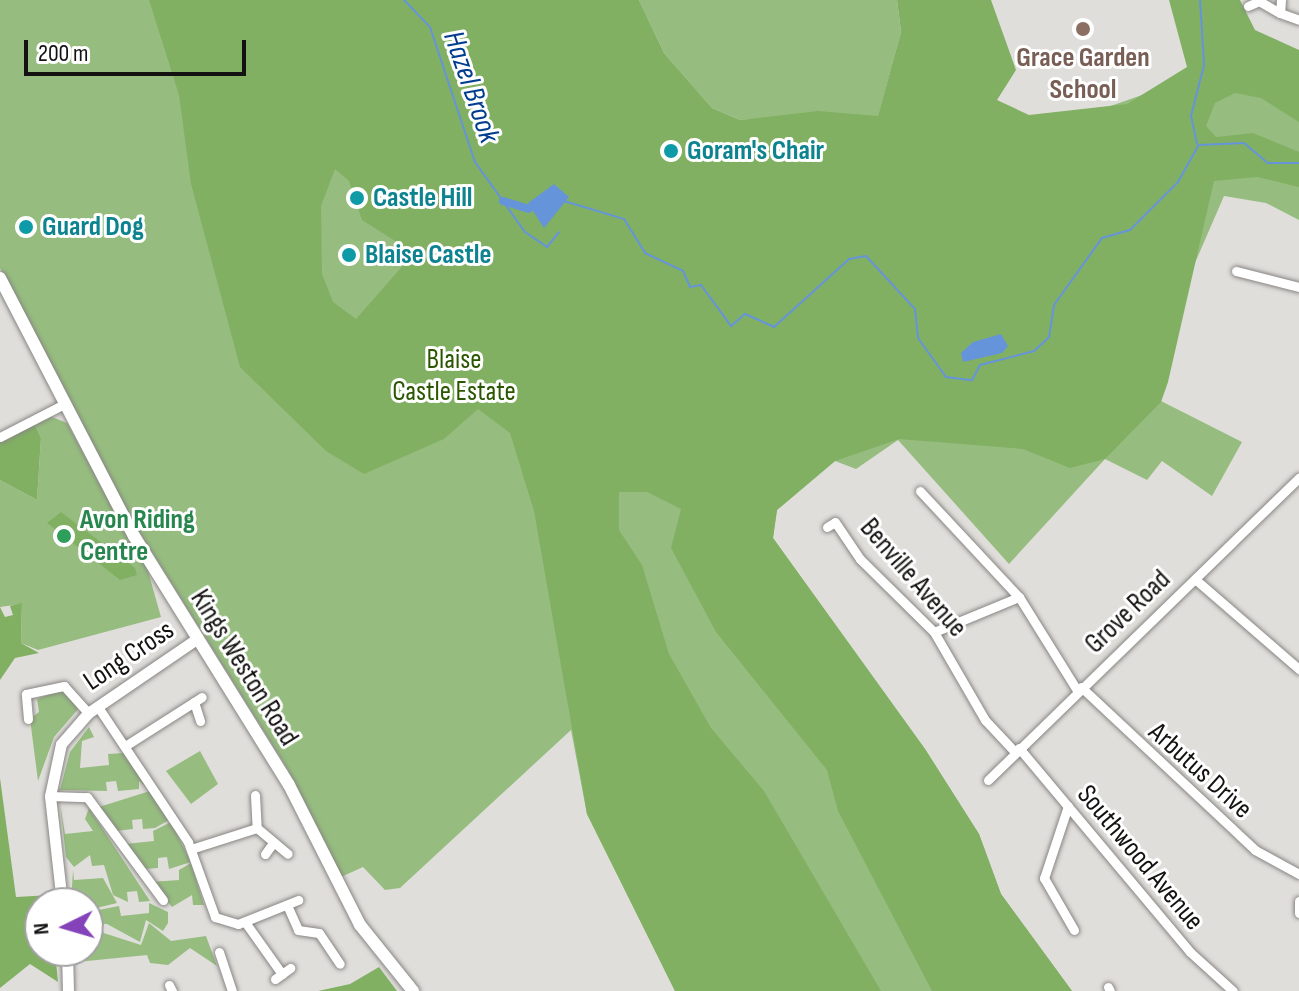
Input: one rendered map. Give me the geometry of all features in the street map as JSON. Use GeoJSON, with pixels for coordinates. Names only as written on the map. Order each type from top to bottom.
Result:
{"type":"FeatureCollection","features":[{"type":"Feature","properties":{"kind":"main road","name":"Kings Weston Road"},"geometry":{"type":"LineString","coordinates":[[0,278],[62,405],[198,638],[289,785],[360,925],[413,991]]}},
{"type":"Feature","properties":{"kind":"street"},"geometry":{"type":"LineString","coordinates":[[1280,13],[1281,0]]}},
{"type":"Feature","properties":{"kind":"street"},"geometry":{"type":"LineString","coordinates":[[1248,6],[1259,1],[1299,20]]}},
{"type":"Feature","properties":{"kind":"street"},"geometry":{"type":"LineString","coordinates":[[1240,274],[1299,287]]}},
{"type":"Feature","properties":{"kind":"street"},"geometry":{"type":"LineString","coordinates":[[0,437],[62,405]]}},
{"type":"Feature","properties":{"kind":"street","name":"Grove Road"},"geometry":{"type":"LineString","coordinates":[[988,780],[1299,478]]}},
{"type":"Feature","properties":{"kind":"street","name":"Arbutus Drive"},"geometry":{"type":"LineString","coordinates":[[924,491],[1019,597],[1079,689],[1255,850],[1299,874]]}},
{"type":"Feature","properties":{"kind":"street","name":"Benville Avenue"},"geometry":{"type":"LineString","coordinates":[[827,527],[835,522],[860,559],[934,632],[985,720],[1017,750]]}},
{"type":"Feature","properties":{"kind":"street"},"geometry":{"type":"LineString","coordinates":[[1195,579],[1299,669]]}},
{"type":"Feature","properties":{"kind":"street"},"geometry":{"type":"LineString","coordinates":[[934,632],[1019,597]]}},
{"type":"Feature","properties":{"kind":"street","name":"Long Cross"},"geometry":{"type":"LineString","coordinates":[[60,887],[50,796],[57,753],[93,710],[198,638]]}},
{"type":"Feature","properties":{"kind":"street","name":"Long Cross"},"geometry":{"type":"LineString","coordinates":[[28,719],[32,707],[26,694],[64,686],[93,710]]}},
{"type":"Feature","properties":{"kind":"street"},"geometry":{"type":"LineString","coordinates":[[125,746],[198,700],[200,721]]}},
{"type":"Feature","properties":{"kind":"street"},"geometry":{"type":"LineString","coordinates":[[93,710],[125,746],[191,849],[213,915],[227,924],[245,922],[298,900]]}},
{"type":"Feature","properties":{"kind":"street","name":"Southwood Avenue"},"geometry":{"type":"LineString","coordinates":[[1017,750],[1233,991]]}},
{"type":"Feature","properties":{"kind":"street"},"geometry":{"type":"LineString","coordinates":[[255,795],[257,828],[288,854]]}},
{"type":"Feature","properties":{"kind":"street"},"geometry":{"type":"LineString","coordinates":[[50,796],[87,797],[163,900]]}},
{"type":"Feature","properties":{"kind":"street"},"geometry":{"type":"LineString","coordinates":[[1068,806],[1044,878],[1067,913],[1074,930]]}},
{"type":"Feature","properties":{"kind":"street"},"geometry":{"type":"LineString","coordinates":[[191,849],[257,828]]}},
{"type":"Feature","properties":{"kind":"street"},"geometry":{"type":"LineString","coordinates":[[265,854],[273,843]]}},
{"type":"Feature","properties":{"kind":"street"},"geometry":{"type":"LineString","coordinates":[[1299,901],[1299,913]]}},
{"type":"Feature","properties":{"kind":"street"},"geometry":{"type":"LineString","coordinates":[[287,905],[298,930],[327,938],[340,964]]}},
{"type":"Feature","properties":{"kind":"street"},"geometry":{"type":"LineString","coordinates":[[245,922],[282,974]]}},
{"type":"Feature","properties":{"kind":"street"},"geometry":{"type":"LineString","coordinates":[[219,952],[232,991]]}},
{"type":"Feature","properties":{"kind":"street"},"geometry":{"type":"LineString","coordinates":[[67,967],[68,991]]}},
{"type":"Feature","properties":{"kind":"green space","name":"Blaise Castle Estate"},"geometry":{"type":"Polygon","coordinates":[[[0,0],[607,0],[729,126],[775,117],[740,120],[712,108],[664,53],[639,0],[897,0],[901,32],[878,117],[802,113],[852,120],[1076,118],[1277,48],[1299,50],[1299,220],[1266,203],[1224,196],[1188,279],[1161,401],[1242,442],[1212,496],[1162,461],[1147,480],[1105,459],[1009,564],[898,440],[856,469],[835,461],[777,510],[773,538],[925,749],[979,834],[1001,894],[1072,991],[675,991],[587,814],[571,730],[400,888],[385,890],[363,867],[341,877],[288,770],[130,517],[0,268],[0,0]]]}},
{"type":"Feature","properties":{"kind":"green space","name":"Blaise Castle Estate"},"geometry":{"type":"Polygon","coordinates":[[[149,0],[639,0],[664,53],[712,108],[740,120],[818,111],[878,116],[901,32],[897,0],[991,0],[1016,70],[997,100],[1029,115],[1127,104],[1187,67],[1169,0],[1240,0],[1255,30],[1299,50],[1299,122],[1261,98],[1235,93],[1215,103],[1206,126],[1216,137],[1253,133],[1299,152],[1299,187],[1257,177],[1214,181],[1161,402],[1105,459],[1070,468],[1023,449],[899,439],[835,461],[777,510],[773,538],[925,749],[979,834],[1001,894],[1072,991],[932,991],[838,811],[827,770],[716,632],[671,548],[681,509],[647,492],[619,492],[619,530],[642,565],[669,654],[711,728],[764,791],[881,991],[675,991],[587,814],[534,511],[510,433],[478,409],[444,439],[364,474],[326,451],[240,367],[191,184],[179,95],[149,0]],[[335,169],[321,206],[322,274],[333,302],[356,319],[414,253],[362,220],[349,181],[335,169]]]}},
{"type":"Feature","properties":{"kind":"green space","name":"Avon Riding Centre"},"geometry":{"type":"Polygon","coordinates":[[[52,417],[67,423],[148,571],[161,617],[38,650],[21,643],[22,604],[0,607],[0,480],[37,500],[41,438],[34,423],[52,417]]]}},
{"type":"Feature","properties":{"kind":"green space"},"geometry":{"type":"Polygon","coordinates":[[[34,423],[41,438],[37,500],[0,480],[0,440],[34,423]]]}},
{"type":"Feature","properties":{"kind":"green space"},"geometry":{"type":"Polygon","coordinates":[[[61,512],[135,568],[137,575],[120,580],[47,523],[61,512]]]}},
{"type":"Feature","properties":{"kind":"green space"},"geometry":{"type":"Polygon","coordinates":[[[22,603],[21,643],[39,653],[15,658],[0,680],[0,607],[5,617],[13,615],[10,606],[22,603]]]}},
{"type":"Feature","properties":{"kind":"green space"},"geometry":{"type":"Polygon","coordinates":[[[61,690],[80,707],[54,737],[38,781],[30,719],[39,712],[37,699],[61,690]]]}},
{"type":"Feature","properties":{"kind":"green space"},"geometry":{"type":"Polygon","coordinates":[[[89,727],[94,737],[82,741],[80,768],[109,765],[108,754],[123,753],[147,788],[139,781],[139,789],[118,791],[116,781],[106,782],[107,791],[60,790],[70,752],[89,727]]]}},
{"type":"Feature","properties":{"kind":"green space"},"geometry":{"type":"Polygon","coordinates":[[[200,751],[218,784],[191,804],[166,771],[200,751]]]}},
{"type":"Feature","properties":{"kind":"green space"},"geometry":{"type":"Polygon","coordinates":[[[0,778],[16,897],[24,897],[26,967],[0,988],[0,778]]]}},
{"type":"Feature","properties":{"kind":"green space"},"geometry":{"type":"Polygon","coordinates":[[[150,791],[169,820],[155,828],[143,829],[142,819],[132,820],[133,829],[116,831],[99,807],[150,791]]]}},
{"type":"Feature","properties":{"kind":"green space"},"geometry":{"type":"Polygon","coordinates":[[[60,804],[65,834],[93,831],[85,819],[89,808],[150,901],[139,902],[137,891],[127,892],[128,902],[113,895],[104,865],[92,866],[90,855],[74,867],[66,857],[60,804]]]}},
{"type":"Feature","properties":{"kind":"green space"},"geometry":{"type":"Polygon","coordinates":[[[171,822],[191,862],[169,869],[167,857],[158,858],[158,868],[145,869],[125,844],[154,841],[153,831],[171,822]]]}},
{"type":"Feature","properties":{"kind":"green space"},"geometry":{"type":"Polygon","coordinates":[[[191,863],[204,905],[193,905],[192,895],[172,907],[150,882],[179,880],[179,870],[191,863]]]}},
{"type":"Feature","properties":{"kind":"green space"},"geometry":{"type":"Polygon","coordinates":[[[73,870],[74,880],[103,878],[117,903],[104,906],[104,887],[72,887],[73,870]]]}},
{"type":"Feature","properties":{"kind":"green space"},"geometry":{"type":"Polygon","coordinates":[[[149,903],[168,912],[168,923],[163,931],[146,920],[140,942],[104,924],[104,909],[119,906],[121,916],[149,913],[149,903]]]}},
{"type":"Feature","properties":{"kind":"green space"},"geometry":{"type":"Polygon","coordinates":[[[149,923],[171,941],[206,936],[217,966],[190,948],[168,965],[150,963],[147,955],[104,959],[104,933],[141,945],[149,923]]]}},
{"type":"Feature","properties":{"kind":"green space"},"geometry":{"type":"Polygon","coordinates":[[[35,967],[57,967],[58,982],[35,967]]]}},
{"type":"Feature","properties":{"kind":"green space"},"geometry":{"type":"Polygon","coordinates":[[[379,967],[397,991],[318,991],[350,984],[379,967]]]}},
{"type":"Feature","properties":{"kind":"water"},"geometry":{"type":"Polygon","coordinates":[[[554,184],[569,197],[544,228],[528,203],[554,184]]]}},
{"type":"Feature","properties":{"kind":"water"},"geometry":{"type":"Polygon","coordinates":[[[1001,334],[1008,346],[1002,353],[963,362],[961,353],[973,342],[1001,334]]]}},
{"type":"Feature","properties":{"kind":"waterway","name":"Hazel Brook"},"geometry":{"type":"LineString","coordinates":[[404,0],[430,27],[475,162],[525,232],[547,247],[559,232]]}},
{"type":"Feature","properties":{"kind":"waterway"},"geometry":{"type":"LineString","coordinates":[[1197,144],[1191,116],[1204,65],[1200,0]]}},
{"type":"Feature","properties":{"kind":"waterway"},"geometry":{"type":"LineString","coordinates":[[1199,145],[1244,143],[1268,163],[1299,163]]}},
{"type":"Feature","properties":{"kind":"waterway","name":"Hazel Brook"},"geometry":{"type":"LineString","coordinates":[[564,201],[624,219],[645,253],[683,271],[690,287],[701,285],[731,326],[745,314],[774,327],[849,259],[866,256],[915,309],[918,338],[946,377],[972,380],[980,365],[1034,351],[1049,337],[1054,305],[1102,238],[1130,230],[1178,182],[1198,146]]}},
{"type":"Feature","properties":{"kind":"waterway"},"geometry":{"type":"LineString","coordinates":[[503,201],[529,209]]}},
{"type":"Feature","properties":{"kind":"place","name":"Grace Garden School"},"geometry":{"type":"Point","coordinates":[1083,29]}},
{"type":"Feature","properties":{"kind":"place","name":"Goram's Chair"},"geometry":{"type":"Point","coordinates":[671,151]}},
{"type":"Feature","properties":{"kind":"place","name":"Castle Hill"},"geometry":{"type":"Point","coordinates":[357,198]}},
{"type":"Feature","properties":{"kind":"place","name":"Guard Dog"},"geometry":{"type":"Point","coordinates":[26,227]}},
{"type":"Feature","properties":{"kind":"place","name":"Blaise Castle"},"geometry":{"type":"Point","coordinates":[349,255]}},
{"type":"Feature","properties":{"kind":"place","name":"Avon Riding Centre"},"geometry":{"type":"Point","coordinates":[64,536]}}]}
